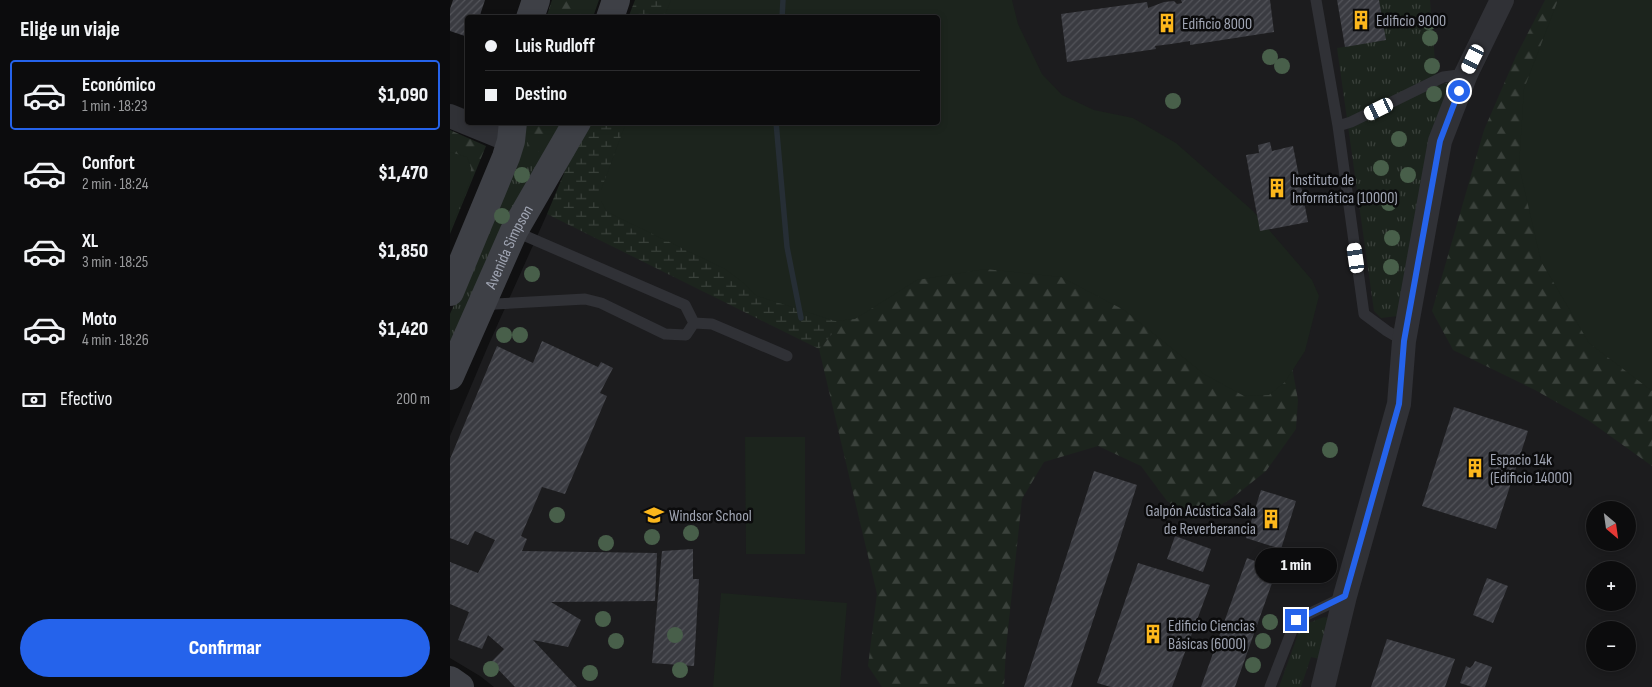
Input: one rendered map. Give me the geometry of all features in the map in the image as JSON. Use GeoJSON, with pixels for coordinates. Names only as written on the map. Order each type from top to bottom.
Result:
{"type":"FeatureCollection","features":[{"type":"Feature","properties":{"kind":"main road"},"geometry":{"type":"LineString","coordinates":[[531,15],[536,0]]}},
{"type":"Feature","properties":{"kind":"main road"},"geometry":{"type":"LineString","coordinates":[[611,15],[616,0]]}},
{"type":"Feature","properties":{"kind":"main road","name":"Avenida Simpson"},"geometry":{"type":"LineString","coordinates":[[450,376],[514,231],[575,125]]}},
{"type":"Feature","properties":{"kind":"main road"},"geometry":{"type":"LineString","coordinates":[[450,292],[512,132]]}},
{"type":"Feature","properties":{"kind":"main road"},"geometry":{"type":"LineString","coordinates":[[450,680],[460,687]]}},
{"type":"Feature","properties":{"kind":"street"},"geometry":{"type":"LineString","coordinates":[[1323,687],[1345,596],[1399,404],[1404,341],[1440,141],[1466,74],[1502,0]]}},
{"type":"Feature","properties":{"kind":"street"},"geometry":{"type":"LineString","coordinates":[[450,116],[465,120]]}},
{"type":"Feature","properties":{"kind":"street"},"geometry":{"type":"LineString","coordinates":[[485,125],[512,132]]}},
{"type":"Feature","properties":{"kind":"lane"},"geometry":{"type":"LineString","coordinates":[[1316,0],[1338,126],[1364,314],[1404,341]]}},
{"type":"Feature","properties":{"kind":"lane"},"geometry":{"type":"LineString","coordinates":[[1338,126],[1351,122],[1443,76],[1466,74]]}},
{"type":"Feature","properties":{"kind":"lane"},"geometry":{"type":"LineString","coordinates":[[514,231],[685,305],[694,323]]}},
{"type":"Feature","properties":{"kind":"lane"},"geometry":{"type":"LineString","coordinates":[[480,308],[495,304],[584,299],[601,303],[665,334],[686,335],[694,323]]}},
{"type":"Feature","properties":{"kind":"lane"},"geometry":{"type":"LineString","coordinates":[[694,323],[712,324],[787,356]]}},
{"type":"Feature","properties":{"kind":"lane"},"geometry":{"type":"LineString","coordinates":[[1270,687],[1296,620],[1345,596]]}},
{"type":"Feature","properties":{"kind":"shaded area"},"geometry":{"type":"Polygon","coordinates":[[[639,0],[1652,0],[1652,687],[494,687],[450,658],[450,436],[547,214],[925,125],[940,125],[940,15],[888,15],[639,0]]]}},
{"type":"Feature","properties":{"kind":"green space"},"geometry":{"type":"Polygon","coordinates":[[[552,0],[599,0],[594,15],[547,15],[552,0]]]}},
{"type":"Feature","properties":{"kind":"green space"},"geometry":{"type":"Polygon","coordinates":[[[558,0],[582,0],[587,15],[553,15],[558,0]]]}},
{"type":"Feature","properties":{"kind":"green space"},"geometry":{"type":"Polygon","coordinates":[[[635,0],[861,0],[859,15],[629,15],[635,0]]]}},
{"type":"Feature","properties":{"kind":"green space"},"geometry":{"type":"Polygon","coordinates":[[[671,0],[1012,0],[1018,24],[1042,74],[1062,95],[1094,110],[1133,118],[1176,143],[1253,211],[1312,280],[1319,296],[1305,351],[1285,382],[1269,395],[1244,396],[1204,374],[1124,310],[1061,277],[985,269],[917,280],[855,319],[835,321],[757,296],[725,269],[607,212],[601,201],[601,190],[625,125],[940,125],[940,15],[665,15],[671,0]]]}},
{"type":"Feature","properties":{"kind":"green space"},"geometry":{"type":"Polygon","coordinates":[[[953,0],[1287,339],[1298,400],[1296,429],[1266,471],[1231,499],[1193,520],[1167,501],[1141,466],[1098,446],[1044,462],[1022,499],[1006,648],[1004,687],[882,687],[868,666],[877,594],[819,349],[864,296],[937,125],[940,125],[940,16],[953,0]]]}},
{"type":"Feature","properties":{"kind":"green space"},"geometry":{"type":"Polygon","coordinates":[[[1379,0],[1430,0],[1437,86],[1452,81],[1398,316],[1381,318],[1374,311],[1337,48],[1385,40],[1379,0]]]}},
{"type":"Feature","properties":{"kind":"green space"},"geometry":{"type":"Polygon","coordinates":[[[1545,0],[1615,0],[1652,253],[1652,466],[1588,420],[1535,390],[1453,350],[1432,311],[1484,130],[1516,56],[1545,0]]]}},
{"type":"Feature","properties":{"kind":"green space"},"geometry":{"type":"Polygon","coordinates":[[[1558,0],[1652,0],[1652,391],[1589,343],[1541,261],[1519,166],[1524,89],[1558,0]]]}},
{"type":"Feature","properties":{"kind":"green space"},"geometry":{"type":"Polygon","coordinates":[[[525,125],[559,125],[552,148],[450,349],[450,314],[522,151],[525,125]]]}},
{"type":"Feature","properties":{"kind":"green space"},"geometry":{"type":"Polygon","coordinates":[[[531,125],[554,125],[547,148],[535,153],[527,148],[531,125]]]}},
{"type":"Feature","properties":{"kind":"green space"},"geometry":{"type":"Polygon","coordinates":[[[584,125],[847,125],[865,296],[819,349],[547,214],[584,125]]]}},
{"type":"Feature","properties":{"kind":"green space"},"geometry":{"type":"Polygon","coordinates":[[[450,130],[486,146],[450,234],[450,130]]]}},
{"type":"Feature","properties":{"kind":"green space"},"geometry":{"type":"Polygon","coordinates":[[[450,152],[467,157],[471,168],[470,182],[450,230],[450,152]]]}},
{"type":"Feature","properties":{"kind":"green space"},"geometry":{"type":"Polygon","coordinates":[[[745,437],[805,437],[805,554],[746,554],[745,437]]]}},
{"type":"Feature","properties":{"kind":"green space"},"geometry":{"type":"Polygon","coordinates":[[[721,593],[847,603],[840,687],[713,687],[721,593]]]}},
{"type":"Feature","properties":{"kind":"green space"},"geometry":{"type":"Polygon","coordinates":[[[1324,617],[1338,620],[1324,660],[1311,657],[1301,687],[1279,687],[1301,626],[1324,617]]]}},
{"type":"Feature","properties":{"kind":"building"},"geometry":{"type":"Polygon","coordinates":[[[453,0],[485,0],[480,15],[465,15],[465,36],[450,31],[450,9],[453,0]]]}},
{"type":"Feature","properties":{"kind":"building","name":"Edificio 8000"},"geometry":{"type":"Polygon","coordinates":[[[1181,0],[1270,0],[1274,32],[1190,45],[1190,41],[1155,46],[1156,49],[1067,62],[1061,14],[1147,2],[1148,8],[1164,2],[1174,1],[1177,4],[1182,3],[1181,0]]]}},
{"type":"Feature","properties":{"kind":"building","name":"Edificio 9000"},"geometry":{"type":"Polygon","coordinates":[[[1337,0],[1379,0],[1386,40],[1345,47],[1337,0]]]}},
{"type":"Feature","properties":{"kind":"building","name":"Instituto de Informática (10000)"},"geometry":{"type":"Polygon","coordinates":[[[1270,142],[1272,151],[1293,146],[1308,222],[1260,231],[1246,155],[1259,153],[1258,145],[1270,142]]]}},
{"type":"Feature","properties":{"kind":"building"},"geometry":{"type":"Polygon","coordinates":[[[542,341],[598,367],[601,362],[613,368],[600,393],[607,396],[565,494],[542,487],[521,536],[527,539],[522,551],[657,553],[655,601],[551,602],[581,620],[568,647],[533,640],[577,687],[515,687],[491,662],[504,649],[488,635],[482,649],[458,640],[469,612],[450,604],[450,562],[478,573],[495,540],[475,531],[468,545],[450,538],[450,459],[497,346],[533,363],[542,341]]]}},
{"type":"Feature","properties":{"kind":"building","name":"Espacio 14k (Edificio 14000)"},"geometry":{"type":"Polygon","coordinates":[[[1454,407],[1528,431],[1496,529],[1422,506],[1454,407]]]}},
{"type":"Feature","properties":{"kind":"building"},"geometry":{"type":"Polygon","coordinates":[[[1094,471],[1137,485],[1116,551],[1071,687],[1024,687],[1094,471]]]}},
{"type":"Feature","properties":{"kind":"building","name":"Galpón Acústica Sala de Reverberancia"},"geometry":{"type":"Polygon","coordinates":[[[1261,490],[1296,501],[1281,549],[1246,538],[1261,490]]]}},
{"type":"Feature","properties":{"kind":"building"},"geometry":{"type":"Polygon","coordinates":[[[1175,536],[1211,549],[1203,572],[1167,559],[1175,536]]]}},
{"type":"Feature","properties":{"kind":"building"},"geometry":{"type":"Polygon","coordinates":[[[693,549],[693,579],[699,579],[694,666],[652,663],[662,551],[693,549]]]}},
{"type":"Feature","properties":{"kind":"building"},"geometry":{"type":"Polygon","coordinates":[[[1247,558],[1277,569],[1235,687],[1201,687],[1247,558]]]}},
{"type":"Feature","properties":{"kind":"building","name":"Edificio Ciencias Básicas (6000)"},"geometry":{"type":"Polygon","coordinates":[[[1138,563],[1210,585],[1172,687],[1111,687],[1097,683],[1138,563]]]}},
{"type":"Feature","properties":{"kind":"building"},"geometry":{"type":"Polygon","coordinates":[[[1487,578],[1508,586],[1493,623],[1473,615],[1487,578]]]}},
{"type":"Feature","properties":{"kind":"building"},"geometry":{"type":"Polygon","coordinates":[[[1387,639],[1455,659],[1445,687],[1371,687],[1387,639]]]}},
{"type":"Feature","properties":{"kind":"building"},"geometry":{"type":"Polygon","coordinates":[[[1475,661],[1492,667],[1485,687],[1472,687],[1460,683],[1466,666],[1470,668],[1475,661]]]}},
{"type":"Feature","properties":{"kind":"waterway"},"geometry":{"type":"LineString","coordinates":[[782,15],[783,0]]}},
{"type":"Feature","properties":{"kind":"waterway"},"geometry":{"type":"LineString","coordinates":[[776,125],[787,247],[801,318]]}},
{"type":"Feature","properties":{"kind":"place","name":"Edificio 9000"},"geometry":{"type":"Point","coordinates":[1361,20]}},
{"type":"Feature","properties":{"kind":"place","name":"Edificio 8000"},"geometry":{"type":"Point","coordinates":[1167,23]}},
{"type":"Feature","properties":{"kind":"place","name":"Instituto de Informática (10000)"},"geometry":{"type":"Point","coordinates":[1277,188]}},
{"type":"Feature","properties":{"kind":"place","name":"Espacio 14k (Edificio 14000)"},"geometry":{"type":"Point","coordinates":[1475,468]}},
{"type":"Feature","properties":{"kind":"place","name":"Windsor School"},"geometry":{"type":"Point","coordinates":[654,515]}},
{"type":"Feature","properties":{"kind":"place","name":"Galpón Acústica Sala de Reverberancia"},"geometry":{"type":"Point","coordinates":[1271,519]}},
{"type":"Feature","properties":{"kind":"place","name":"Edificio Ciencias Básicas (6000)"},"geometry":{"type":"Point","coordinates":[1153,634]}},
{"type":"Feature","properties":{"kind":"route"},"geometry":{"type":"LineString","coordinates":[[1296,620],[1345,596],[1399,404],[1404,341],[1440,141],[1459,91]]}}]}
